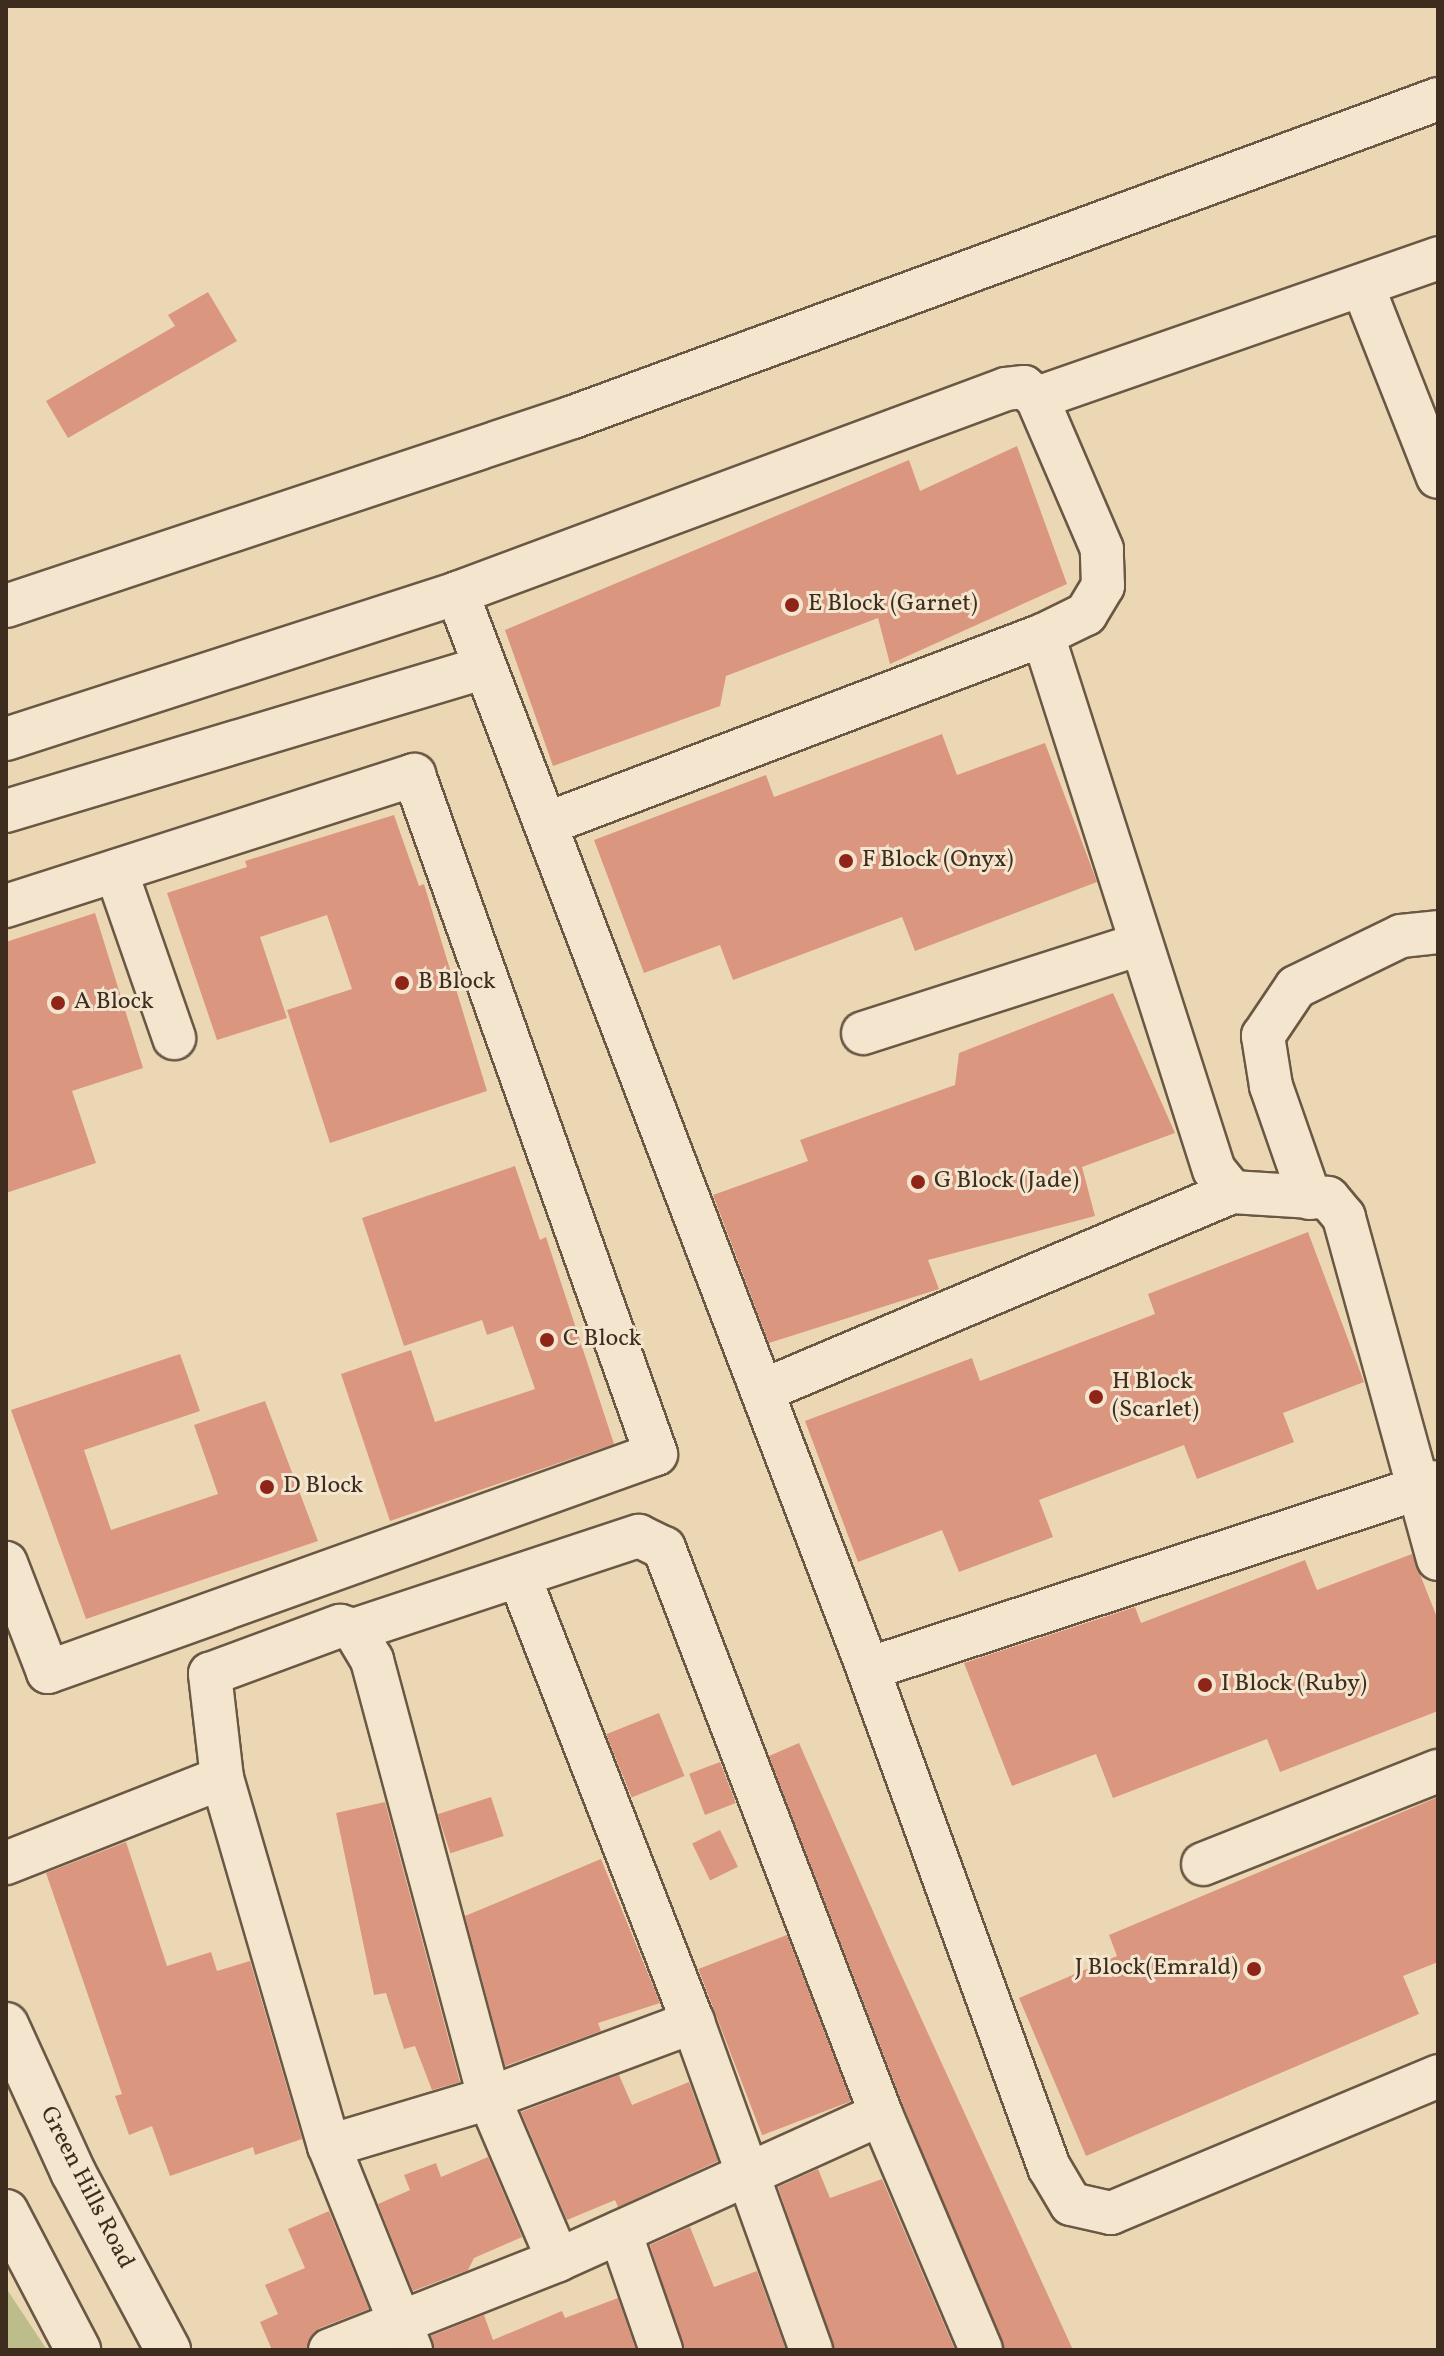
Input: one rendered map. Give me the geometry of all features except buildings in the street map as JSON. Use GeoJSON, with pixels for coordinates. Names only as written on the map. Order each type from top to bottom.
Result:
{"type":"FeatureCollection","features":[{"type":"Feature","properties":{"kind":"street"},"geometry":{"type":"LineString","coordinates":[[6,606],[573,417],[1438,99]]}},
{"type":"Feature","properties":{"kind":"street"},"geometry":{"type":"LineString","coordinates":[[1037,398],[1363,287],[1438,258]]}},
{"type":"Feature","properties":{"kind":"street"},"geometry":{"type":"LineString","coordinates":[[1363,287],[1438,477]]}},
{"type":"Feature","properties":{"kind":"street"},"geometry":{"type":"LineString","coordinates":[[6,739],[457,593],[1006,389],[1024,387],[1037,398],[1102,549],[1103,586],[1086,614],[1043,635],[546,824]]}},
{"type":"Feature","properties":{"kind":"street"},"geometry":{"type":"LineString","coordinates":[[457,593],[868,1669],[1049,2167],[1071,2204],[1111,2213],[1438,2076]]}},
{"type":"Feature","properties":{"kind":"street"},"geometry":{"type":"LineString","coordinates":[[1043,635],[1214,1170],[1232,1192]]}},
{"type":"Feature","properties":{"kind":"street"},"geometry":{"type":"LineString","coordinates":[[6,811],[98,780],[484,668]]}},
{"type":"Feature","properties":{"kind":"street"},"geometry":{"type":"LineString","coordinates":[[76,716],[98,780]]}},
{"type":"Feature","properties":{"kind":"street"},"geometry":{"type":"LineString","coordinates":[[6,906],[414,775],[656,1454],[48,1672],[6,1563]]}},
{"type":"Feature","properties":{"kind":"street"},"geometry":{"type":"LineString","coordinates":[[116,871],[174,1038]]}},
{"type":"Feature","properties":{"kind":"street"},"geometry":{"type":"LineString","coordinates":[[1310,1198],[1271,1086],[1263,1036],[1296,987],[1401,936],[1438,932]]}},
{"type":"Feature","properties":{"kind":"street"},"geometry":{"type":"LineString","coordinates":[[863,1033],[1140,944]]}},
{"type":"Feature","properties":{"kind":"street"},"geometry":{"type":"LineString","coordinates":[[762,1391],[1232,1192],[1328,1198],[1344,1217],[1427,1485],[1438,1559]]}},
{"type":"Feature","properties":{"kind":"street"},"geometry":{"type":"LineString","coordinates":[[868,1669],[1427,1485]]}},
{"type":"Feature","properties":{"kind":"street"},"geometry":{"type":"LineString","coordinates":[[406,2337],[329,2146],[222,1778],[210,1674],[340,1626],[354,1630],[639,1536],[664,1548],[881,2114],[981,2350]]}},
{"type":"Feature","properties":{"kind":"street"},"geometry":{"type":"LineString","coordinates":[[519,1576],[693,2022],[744,2176],[811,2350]]}},
{"type":"Feature","properties":{"kind":"street"},"geometry":{"type":"LineString","coordinates":[[354,1630],[372,1660],[489,2098],[558,2260]]}},
{"type":"Feature","properties":{"kind":"street"},"geometry":{"type":"LineString","coordinates":[[1203,1864],[1438,1771]]}},
{"type":"Feature","properties":{"kind":"street"},"geometry":{"type":"LineString","coordinates":[[6,1863],[222,1778]]}},
{"type":"Feature","properties":{"kind":"street"},"geometry":{"type":"LineString","coordinates":[[329,2146],[489,2098],[693,2022]]}},
{"type":"Feature","properties":{"kind":"street","name":"Green Hills Road"},"geometry":{"type":"LineString","coordinates":[[6,2025],[73,2172],[168,2350]]}},
{"type":"Feature","properties":{"kind":"street"},"geometry":{"type":"LineString","coordinates":[[330,2350],[406,2337],[558,2260],[881,2114]]}},
{"type":"Feature","properties":{"kind":"street"},"geometry":{"type":"LineString","coordinates":[[6,2212],[78,2350]]}},
{"type":"Feature","properties":{"kind":"street"},"geometry":{"type":"LineString","coordinates":[[620,2232],[661,2350]]}},
{"type":"Feature","properties":{"kind":"green space"},"geometry":{"type":"Polygon","coordinates":[[[6,2288],[47,2350],[6,2350],[6,2288]]]}},
{"type":"Feature","properties":{"kind":"place","name":"E Block (Garnet)"},"geometry":{"type":"Point","coordinates":[792,605]}},
{"type":"Feature","properties":{"kind":"place","name":"F Block (Onyx)"},"geometry":{"type":"Point","coordinates":[846,861]}},
{"type":"Feature","properties":{"kind":"place","name":"B Block"},"geometry":{"type":"Point","coordinates":[402,983]}},
{"type":"Feature","properties":{"kind":"place","name":"A Block"},"geometry":{"type":"Point","coordinates":[58,1003]}},
{"type":"Feature","properties":{"kind":"place","name":"G Block (Jade)"},"geometry":{"type":"Point","coordinates":[918,1182]}},
{"type":"Feature","properties":{"kind":"place","name":"C Block"},"geometry":{"type":"Point","coordinates":[547,1340]}},
{"type":"Feature","properties":{"kind":"place","name":"H Block (Scarlet)"},"geometry":{"type":"Point","coordinates":[1096,1397]}},
{"type":"Feature","properties":{"kind":"place","name":"D Block"},"geometry":{"type":"Point","coordinates":[267,1487]}},
{"type":"Feature","properties":{"kind":"place","name":"I Block (Ruby)"},"geometry":{"type":"Point","coordinates":[1205,1685]}},
{"type":"Feature","properties":{"kind":"place","name":"J Block(Emrald)"},"geometry":{"type":"Point","coordinates":[1254,1969]}}]}
